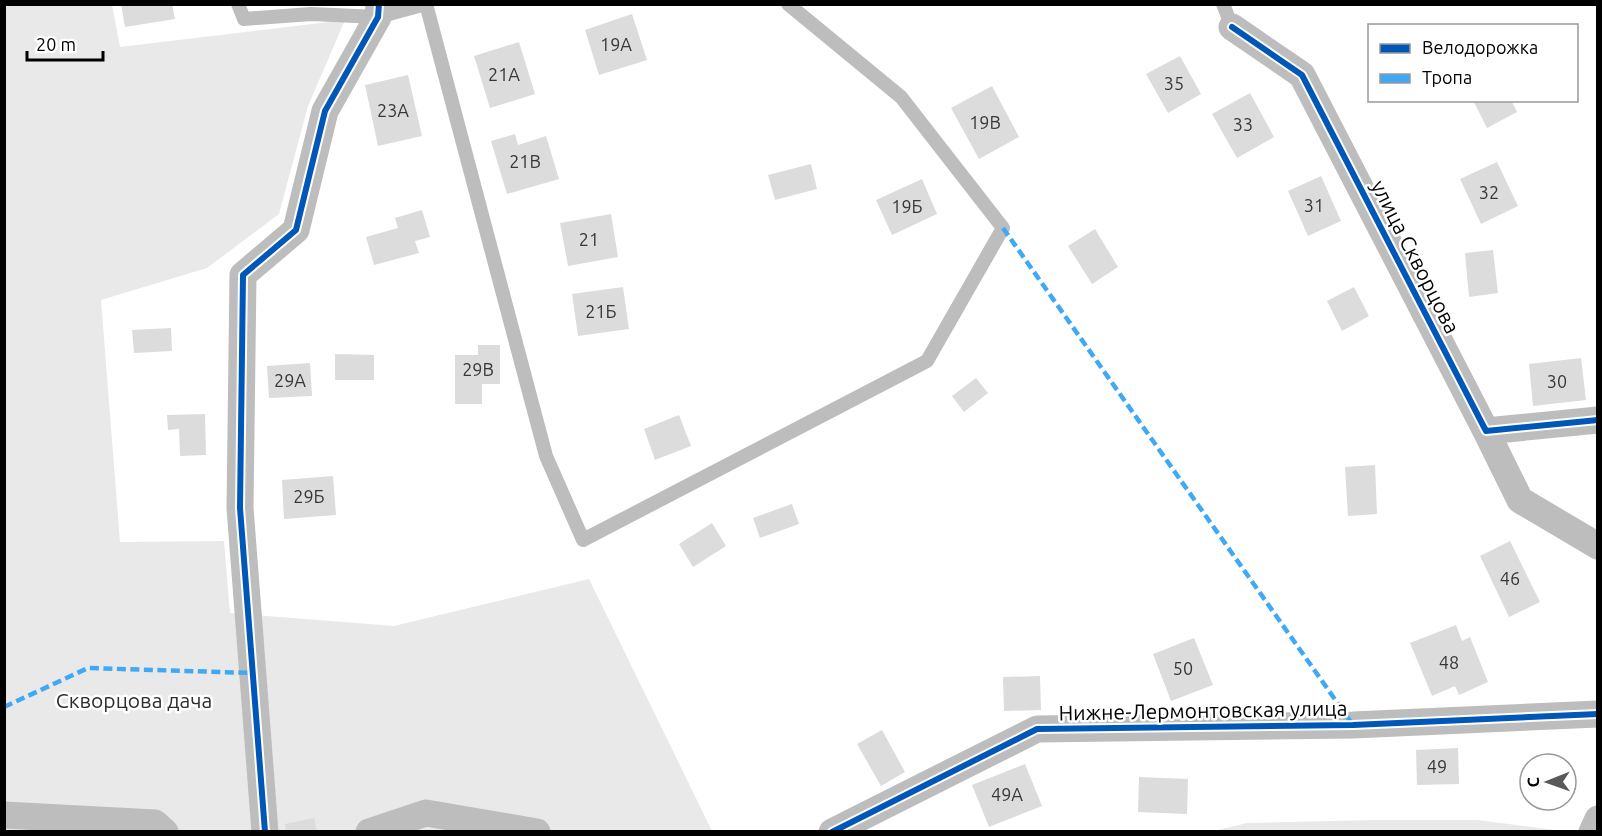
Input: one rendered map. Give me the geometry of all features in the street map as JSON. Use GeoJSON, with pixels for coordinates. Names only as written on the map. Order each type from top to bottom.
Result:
{"type":"FeatureCollection","features":[{"type":"Feature","properties":{"kind":"street"},"geometry":{"type":"LineString","coordinates":[[266,831],[240,508],[243,275],[296,230],[325,111],[379,11]]}},
{"type":"Feature","properties":{"kind":"street","name":"улица Скворцова"},"geometry":{"type":"LineString","coordinates":[[1227,16],[1302,75],[1520,500],[1598,546]]}},
{"type":"Feature","properties":{"kind":"street"},"geometry":{"type":"LineString","coordinates":[[1486,431],[1598,420]]}},
{"type":"Feature","properties":{"kind":"street","name":"Нижне-Лермонтовская улица"},"geometry":{"type":"LineString","coordinates":[[832,831],[1037,729],[1353,725],[1598,714]]}},
{"type":"Feature","properties":{"kind":"street"},"geometry":{"type":"LineString","coordinates":[[369,831],[426,813],[537,831]]}},
{"type":"Feature","properties":{"kind":"street"},"geometry":{"type":"LineString","coordinates":[[4,815],[155,823],[165,831]]}},
{"type":"Feature","properties":{"kind":"street"},"geometry":{"type":"LineString","coordinates":[[1592,831],[1598,819]]}},
{"type":"Feature","properties":{"kind":"lane"},"geometry":{"type":"LineString","coordinates":[[238,4],[244,20],[379,11],[426,4],[546,456],[583,540],[927,361],[1003,228],[901,97],[788,4]]}},
{"type":"Feature","properties":{"kind":"green space","name":"Скворцова дача"},"geometry":{"type":"Polygon","coordinates":[[[5,5],[112,5],[120,47],[345,20],[308,106],[279,214],[207,268],[101,300],[120,542],[224,541],[230,613],[394,626],[589,579],[712,831],[5,832],[5,5]]]}},
{"type":"Feature","properties":{"kind":"green space"},"geometry":{"type":"Polygon","coordinates":[[[1477,820],[1562,831],[1214,831],[1247,823],[1477,820]]]}},
{"type":"Feature","properties":{"kind":"building"},"geometry":{"type":"Polygon","coordinates":[[[121,4],[172,4],[175,19],[125,27],[121,4]]]}},
{"type":"Feature","properties":{"kind":"building"},"geometry":{"type":"Polygon","coordinates":[[[632,14],[647,60],[599,75],[585,30],[632,14]]]}},
{"type":"Feature","properties":{"kind":"building"},"geometry":{"type":"Polygon","coordinates":[[[519,42],[535,94],[490,108],[474,56],[519,42]]]}},
{"type":"Feature","properties":{"kind":"building"},"geometry":{"type":"Polygon","coordinates":[[[1180,56],[1201,94],[1168,113],[1146,74],[1180,56]]]}},
{"type":"Feature","properties":{"kind":"building"},"geometry":{"type":"Polygon","coordinates":[[[408,75],[422,136],[378,146],[365,85],[408,75]]]}},
{"type":"Feature","properties":{"kind":"building"},"geometry":{"type":"Polygon","coordinates":[[[992,86],[1019,137],[979,159],[951,108],[992,86]]]}},
{"type":"Feature","properties":{"kind":"building"},"geometry":{"type":"Polygon","coordinates":[[[1250,93],[1274,137],[1237,158],[1212,114],[1250,93]]]}},
{"type":"Feature","properties":{"kind":"building"},"geometry":{"type":"Polygon","coordinates":[[[1474,102],[1512,102],[1517,112],[1487,128],[1474,102]]]}},
{"type":"Feature","properties":{"kind":"building"},"geometry":{"type":"Polygon","coordinates":[[[515,134],[518,145],[546,136],[559,179],[507,194],[491,141],[515,134]]]}},
{"type":"Feature","properties":{"kind":"building"},"geometry":{"type":"Polygon","coordinates":[[[1497,162],[1518,206],[1481,224],[1460,179],[1497,162]]]}},
{"type":"Feature","properties":{"kind":"building"},"geometry":{"type":"Polygon","coordinates":[[[811,164],[817,189],[775,200],[768,175],[811,164]]]}},
{"type":"Feature","properties":{"kind":"building"},"geometry":{"type":"Polygon","coordinates":[[[1321,176],[1341,221],[1308,236],[1288,191],[1321,176]]]}},
{"type":"Feature","properties":{"kind":"building"},"geometry":{"type":"Polygon","coordinates":[[[922,179],[937,214],[892,235],[876,200],[922,179]]]}},
{"type":"Feature","properties":{"kind":"building"},"geometry":{"type":"Polygon","coordinates":[[[422,210],[430,237],[415,241],[419,253],[374,265],[366,237],[398,228],[395,218],[422,210]]]}},
{"type":"Feature","properties":{"kind":"building"},"geometry":{"type":"Polygon","coordinates":[[[611,214],[618,257],[568,266],[560,223],[611,214]]]}},
{"type":"Feature","properties":{"kind":"building"},"geometry":{"type":"Polygon","coordinates":[[[1095,229],[1118,267],[1092,284],[1068,246],[1095,229]]]}},
{"type":"Feature","properties":{"kind":"building"},"geometry":{"type":"Polygon","coordinates":[[[1493,250],[1498,293],[1469,297],[1465,253],[1493,250]]]}},
{"type":"Feature","properties":{"kind":"building"},"geometry":{"type":"Polygon","coordinates":[[[623,287],[629,329],[578,336],[572,294],[623,287]]]}},
{"type":"Feature","properties":{"kind":"building"},"geometry":{"type":"Polygon","coordinates":[[[1354,287],[1369,316],[1342,331],[1327,301],[1354,287]]]}},
{"type":"Feature","properties":{"kind":"building"},"geometry":{"type":"Polygon","coordinates":[[[171,328],[172,351],[134,353],[132,330],[171,328]]]}},
{"type":"Feature","properties":{"kind":"building"},"geometry":{"type":"Polygon","coordinates":[[[478,345],[500,345],[500,384],[482,384],[482,404],[455,404],[455,355],[478,355],[478,345]]]}},
{"type":"Feature","properties":{"kind":"building"},"geometry":{"type":"Polygon","coordinates":[[[335,354],[374,355],[374,380],[335,380],[335,354]]]}},
{"type":"Feature","properties":{"kind":"building"},"geometry":{"type":"Polygon","coordinates":[[[1581,358],[1586,400],[1533,406],[1529,364],[1581,358]]]}},
{"type":"Feature","properties":{"kind":"building"},"geometry":{"type":"Polygon","coordinates":[[[310,363],[312,396],[269,398],[267,366],[310,363]]]}},
{"type":"Feature","properties":{"kind":"building"},"geometry":{"type":"Polygon","coordinates":[[[976,378],[988,393],[964,412],[952,396],[976,378]]]}},
{"type":"Feature","properties":{"kind":"building"},"geometry":{"type":"Polygon","coordinates":[[[205,414],[206,455],[180,456],[179,429],[168,430],[167,415],[205,414]]]}},
{"type":"Feature","properties":{"kind":"building"},"geometry":{"type":"Polygon","coordinates":[[[679,415],[691,446],[655,460],[644,429],[679,415]]]}},
{"type":"Feature","properties":{"kind":"building"},"geometry":{"type":"Polygon","coordinates":[[[1375,465],[1377,514],[1348,516],[1345,467],[1375,465]]]}},
{"type":"Feature","properties":{"kind":"building"},"geometry":{"type":"Polygon","coordinates":[[[333,476],[336,515],[284,519],[282,480],[333,476]]]}},
{"type":"Feature","properties":{"kind":"building"},"geometry":{"type":"Polygon","coordinates":[[[792,504],[799,524],[760,538],[753,518],[792,504]]]}},
{"type":"Feature","properties":{"kind":"building"},"geometry":{"type":"Polygon","coordinates":[[[712,523],[726,546],[693,567],[679,544],[712,523]]]}},
{"type":"Feature","properties":{"kind":"building"},"geometry":{"type":"Polygon","coordinates":[[[1510,541],[1540,602],[1509,617],[1480,556],[1510,541]]]}},
{"type":"Feature","properties":{"kind":"building"},"geometry":{"type":"Polygon","coordinates":[[[1456,625],[1462,641],[1470,637],[1488,682],[1459,695],[1455,686],[1432,696],[1410,643],[1456,625]]]}},
{"type":"Feature","properties":{"kind":"building"},"geometry":{"type":"Polygon","coordinates":[[[1194,638],[1213,685],[1171,701],[1153,654],[1194,638]]]}},
{"type":"Feature","properties":{"kind":"building"},"geometry":{"type":"Polygon","coordinates":[[[1040,676],[1041,710],[1004,711],[1003,677],[1040,676]]]}},
{"type":"Feature","properties":{"kind":"building"},"geometry":{"type":"Polygon","coordinates":[[[882,730],[905,772],[881,786],[857,744],[882,730]]]}},
{"type":"Feature","properties":{"kind":"building"},"geometry":{"type":"Polygon","coordinates":[[[1458,748],[1459,784],[1417,785],[1416,750],[1458,748]]]}},
{"type":"Feature","properties":{"kind":"building"},"geometry":{"type":"Polygon","coordinates":[[[1025,764],[1042,806],[989,827],[972,785],[1025,764]]]}},
{"type":"Feature","properties":{"kind":"building"},"geometry":{"type":"Polygon","coordinates":[[[1139,777],[1188,779],[1187,814],[1138,812],[1139,777]]]}},
{"type":"Feature","properties":{"kind":"building"},"geometry":{"type":"Polygon","coordinates":[[[314,818],[317,832],[286,832],[285,824],[314,818]]]}},
{"type":"Feature","properties":{"kind":"marked path"},"geometry":{"type":"LineString","coordinates":[[1003,228],[1353,725]]}},
{"type":"Feature","properties":{"kind":"marked path"},"geometry":{"type":"LineString","coordinates":[[4,707],[88,668],[253,673]]}},
{"type":"Feature","properties":{"kind":"cycle path"},"geometry":{"type":"LineString","coordinates":[[265,832],[240,508],[243,275],[296,230],[325,111],[378,17],[379,4]]}},
{"type":"Feature","properties":{"kind":"cycle path"},"geometry":{"type":"LineString","coordinates":[[1232,27],[1302,75],[1486,431],[1598,420]]}},
{"type":"Feature","properties":{"kind":"cycle path"},"geometry":{"type":"LineString","coordinates":[[832,832],[1037,729],[1353,725],[1598,714]]}}]}
